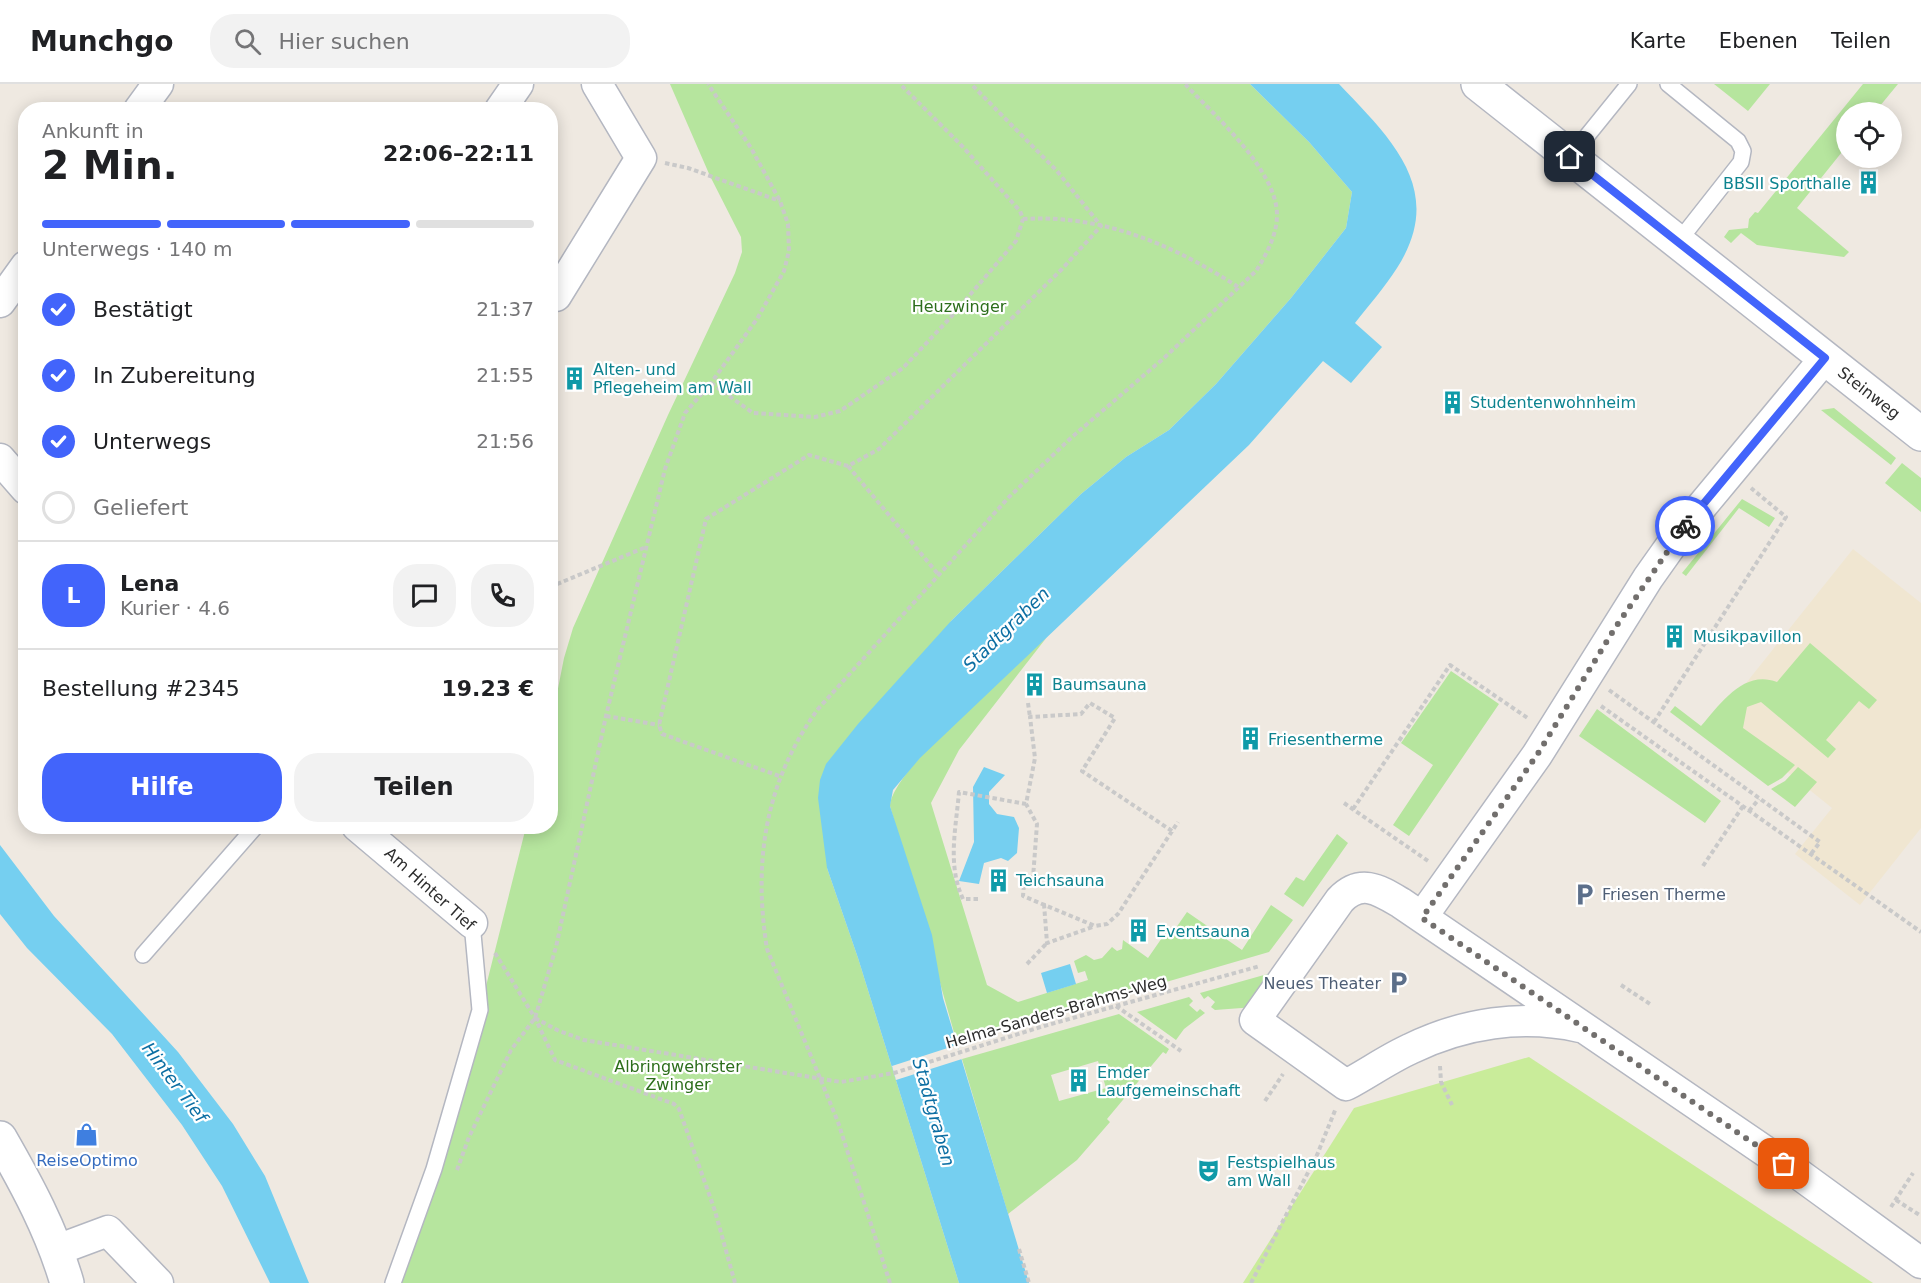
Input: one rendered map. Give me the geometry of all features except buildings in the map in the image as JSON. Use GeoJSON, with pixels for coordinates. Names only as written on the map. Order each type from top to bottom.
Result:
{"type":"FeatureCollection","features":[{"type":"Feature","properties":{"kind":"street"},"geometry":{"type":"LineString","coordinates":[[145,102],[158,84]]}},
{"type":"Feature","properties":{"kind":"street"},"geometry":{"type":"LineString","coordinates":[[506,102],[518,84]]}},
{"type":"Feature","properties":{"kind":"street"},"geometry":{"type":"LineString","coordinates":[[558,293],[641,158],[597,84]]}},
{"type":"Feature","properties":{"kind":"street","name":"Steinweg"},"geometry":{"type":"LineString","coordinates":[[1478,84],[1921,434]]}},
{"type":"Feature","properties":{"kind":"street"},"geometry":{"type":"LineString","coordinates":[[0,302],[18,277]]}},
{"type":"Feature","properties":{"kind":"street"},"geometry":{"type":"LineString","coordinates":[[1422,918],[1551,734],[1648,578],[1682,530],[1825,358]]}},
{"type":"Feature","properties":{"kind":"street"},"geometry":{"type":"LineString","coordinates":[[0,459],[18,480]]}},
{"type":"Feature","properties":{"kind":"street","name":"Am Hinter Tief"},"geometry":{"type":"LineString","coordinates":[[366,834],[472,923]]}},
{"type":"Feature","properties":{"kind":"street"},"geometry":{"type":"LineString","coordinates":[[1580,1027],[1556,1022],[1485,1023],[1409,1049],[1346,1085],[1256,1020],[1340,900],[1356,888],[1376,888],[1800,1175],[1921,1263]]}},
{"type":"Feature","properties":{"kind":"street"},"geometry":{"type":"LineString","coordinates":[[0,1138],[31,1191],[57,1250],[67,1283]]}},
{"type":"Feature","properties":{"kind":"street"},"geometry":{"type":"LineString","coordinates":[[57,1250],[108,1231],[158,1283]]}},
{"type":"Feature","properties":{"kind":"lane"},"geometry":{"type":"LineString","coordinates":[[1570,157],[1629,84]]}},
{"type":"Feature","properties":{"kind":"lane"},"geometry":{"type":"LineString","coordinates":[[1668,84],[1738,141],[1743,151],[1741,162],[1678,242]]}},
{"type":"Feature","properties":{"kind":"lane"},"geometry":{"type":"LineString","coordinates":[[143,955],[249,834]]}},
{"type":"Feature","properties":{"kind":"lane"},"geometry":{"type":"LineString","coordinates":[[393,1283],[434,1169],[480,1010],[472,923]]}},
{"type":"Feature","properties":{"kind":"path"},"geometry":{"type":"LineString","coordinates":[[453,1181],[469,1137],[510,1050],[536,1018],[556,947],[606,716],[665,469],[685,413],[711,383],[757,319],[783,271],[789,250],[788,224],[780,201],[751,148],[708,84]]}},
{"type":"Feature","properties":{"kind":"path"},"geometry":{"type":"LineString","coordinates":[[711,383],[753,413],[815,417],[840,411],[903,368],[951,318],[1016,241],[1023,219],[1020,211],[963,147],[900,84]]}},
{"type":"Feature","properties":{"kind":"path"},"geometry":{"type":"LineString","coordinates":[[971,84],[1057,171],[1101,226]]}},
{"type":"Feature","properties":{"kind":"path"},"geometry":{"type":"LineString","coordinates":[[890,1283],[822,1081],[767,949],[763,920],[764,842],[779,776],[799,736],[818,709],[938,574],[1025,482],[1164,358],[1256,271],[1266,255],[1277,217],[1276,203],[1263,174],[1237,140],[1185,84]]}},
{"type":"Feature","properties":{"kind":"path"},"geometry":{"type":"LineString","coordinates":[[641,158],[688,168],[780,201]]}},
{"type":"Feature","properties":{"kind":"path"},"geometry":{"type":"LineString","coordinates":[[1023,219],[1057,217],[1129,231],[1201,262],[1238,287]]}},
{"type":"Feature","properties":{"kind":"path"},"geometry":{"type":"LineString","coordinates":[[848,466],[879,449],[1062,269],[1101,226]]}},
{"type":"Feature","properties":{"kind":"path"},"geometry":{"type":"LineString","coordinates":[[779,776],[662,734],[659,725],[706,519],[808,455],[848,466],[938,574]]}},
{"type":"Feature","properties":{"kind":"path"},"geometry":{"type":"LineString","coordinates":[[1654,722],[1786,517],[1731,471]]}},
{"type":"Feature","properties":{"kind":"path"},"geometry":{"type":"LineString","coordinates":[[558,584],[647,547]]}},
{"type":"Feature","properties":{"kind":"path"},"geometry":{"type":"LineString","coordinates":[[1353,809],[1450,665],[1551,734]]}},
{"type":"Feature","properties":{"kind":"path"},"geometry":{"type":"LineString","coordinates":[[1583,682],[1654,722],[1820,842],[1811,854]]}},
{"type":"Feature","properties":{"kind":"path"},"geometry":{"type":"LineString","coordinates":[[1583,682],[1749,811],[1921,932]]}},
{"type":"Feature","properties":{"kind":"path"},"geometry":{"type":"LineString","coordinates":[[1028,703],[1035,758],[1026,804],[1037,824],[1033,878],[1024,884],[1023,896],[1095,926]]}},
{"type":"Feature","properties":{"kind":"path"},"geometry":{"type":"LineString","coordinates":[[1030,717],[1081,714],[1090,703],[1114,718],[1082,771],[1172,831]]}},
{"type":"Feature","properties":{"kind":"path"},"geometry":{"type":"LineString","coordinates":[[606,716],[659,725]]}},
{"type":"Feature","properties":{"kind":"path"},"geometry":{"type":"LineString","coordinates":[[978,899],[963,899],[957,887],[952,863],[959,792],[1026,804]]}},
{"type":"Feature","properties":{"kind":"path"},"geometry":{"type":"LineString","coordinates":[[1749,811],[1759,799]]}},
{"type":"Feature","properties":{"kind":"path"},"geometry":{"type":"LineString","coordinates":[[1344,803],[1403,843]]}},
{"type":"Feature","properties":{"kind":"path"},"geometry":{"type":"LineString","coordinates":[[1703,866],[1743,806]]}},
{"type":"Feature","properties":{"kind":"path"},"geometry":{"type":"LineString","coordinates":[[1027,964],[1047,943],[1107,924],[1118,914],[1178,822]]}},
{"type":"Feature","properties":{"kind":"path"},"geometry":{"type":"LineString","coordinates":[[1044,904],[1047,943]]}},
{"type":"Feature","properties":{"kind":"path","name":"Am Hinter Tief"},"geometry":{"type":"LineString","coordinates":[[472,923],[501,961],[536,1018],[555,1060],[674,1104],[679,1108],[715,1211],[735,1283]]}},
{"type":"Feature","properties":{"kind":"path","name":"Helma-Sanders-Brahms-Weg"},"geometry":{"type":"LineString","coordinates":[[536,1018],[559,1031],[584,1040],[841,1083],[894,1072],[959,1051],[1302,953]]}},
{"type":"Feature","properties":{"kind":"path"},"geometry":{"type":"LineString","coordinates":[[1622,985],[1650,1004]]}},
{"type":"Feature","properties":{"kind":"path"},"geometry":{"type":"LineString","coordinates":[[1116,1006],[1181,1051]]}},
{"type":"Feature","properties":{"kind":"path"},"geometry":{"type":"LineString","coordinates":[[1437,1038],[1441,1083],[1452,1105]]}},
{"type":"Feature","properties":{"kind":"path"},"geometry":{"type":"LineString","coordinates":[[1265,1101],[1299,1052]]}},
{"type":"Feature","properties":{"kind":"path"},"geometry":{"type":"LineString","coordinates":[[1251,1283],[1317,1155],[1346,1085]]}},
{"type":"Feature","properties":{"kind":"path"},"geometry":{"type":"LineString","coordinates":[[1876,1230],[1913,1173]]}},
{"type":"Feature","properties":{"kind":"path"},"geometry":{"type":"LineString","coordinates":[[1896,1200],[1921,1216]]}},
{"type":"Feature","properties":{"kind":"path"},"geometry":{"type":"LineString","coordinates":[[1019,1249],[1029,1283]]}},
{"type":"Feature","properties":{"kind":"shaded area"},"geometry":{"type":"Polygon","coordinates":[[[1853,549],[1921,603],[1921,828],[1860,905],[1795,854],[1832,808],[1719,717],[1853,549]]]}},
{"type":"Feature","properties":{"kind":"green space","name":"Heuzwinger"},"geometry":{"type":"Polygon","coordinates":[[[670,84],[1250,84],[1309,142],[1352,192],[1346,228],[1291,298],[1216,384],[1169,430],[1126,457],[1081,494],[951,621],[827,868],[858,958],[959,1283],[393,1283],[480,1010],[524,834],[558,834],[558,688],[573,628],[668,415],[735,273],[742,252],[741,237],[710,176],[670,84]]]}},
{"type":"Feature","properties":{"kind":"green space"},"geometry":{"type":"Polygon","coordinates":[[[1714,84],[1770,84],[1748,111],[1714,84]]]}},
{"type":"Feature","properties":{"kind":"green space"},"geometry":{"type":"Polygon","coordinates":[[[1863,84],[1898,84],[1883,102],[1848,102],[1863,84]]]}},
{"type":"Feature","properties":{"kind":"green space"},"geometry":{"type":"Polygon","coordinates":[[[1836,117],[1836,159],[1797,208],[1849,252],[1844,257],[1757,245],[1741,233],[1731,243],[1724,237],[1729,230],[1748,228],[1749,219],[1755,212],[1758,213],[1836,117]]]}},
{"type":"Feature","properties":{"kind":"green space"},"geometry":{"type":"Polygon","coordinates":[[[1834,408],[1896,458],[1891,465],[1821,410],[1834,408]]]}},
{"type":"Feature","properties":{"kind":"green space"},"geometry":{"type":"Polygon","coordinates":[[[1902,463],[1921,478],[1921,512],[1885,483],[1902,463]]]}},
{"type":"Feature","properties":{"kind":"green space"},"geometry":{"type":"Polygon","coordinates":[[[1742,499],[1775,518],[1769,527],[1739,508],[1686,576],[1682,573],[1742,499]]]}},
{"type":"Feature","properties":{"kind":"green space"},"geometry":{"type":"Polygon","coordinates":[[[1047,637],[959,750],[931,803],[987,985],[1018,1002],[1088,980],[1085,971],[1078,973],[1074,961],[1086,955],[1094,960],[1102,958],[1112,947],[1117,951],[1122,949],[1123,940],[1148,958],[1166,932],[1171,935],[1187,912],[1242,950],[1271,905],[1293,920],[1269,952],[957,1043],[890,806],[896,790],[932,744],[957,718],[1047,637]]]}},
{"type":"Feature","properties":{"kind":"green space"},"geometry":{"type":"Polygon","coordinates":[[[1810,643],[1877,700],[1869,709],[1859,701],[1826,740],[1836,749],[1828,758],[1761,702],[1747,707],[1743,728],[1795,765],[1782,778],[1768,786],[1670,712],[1675,706],[1701,726],[1734,690],[1744,684],[1765,679],[1777,682],[1810,643]]]}},
{"type":"Feature","properties":{"kind":"green space"},"geometry":{"type":"Polygon","coordinates":[[[1451,671],[1499,704],[1409,836],[1393,825],[1433,765],[1401,743],[1451,671]]]}},
{"type":"Feature","properties":{"kind":"green space"},"geometry":{"type":"Polygon","coordinates":[[[1597,709],[1721,801],[1705,823],[1579,736],[1597,709]]]}},
{"type":"Feature","properties":{"kind":"green space"},"geometry":{"type":"Polygon","coordinates":[[[1798,767],[1817,782],[1795,807],[1771,789],[1785,781],[1798,767]]]}},
{"type":"Feature","properties":{"kind":"green space"},"geometry":{"type":"Polygon","coordinates":[[[1337,834],[1348,843],[1303,907],[1284,894],[1296,877],[1304,881],[1337,834]]]}},
{"type":"Feature","properties":{"kind":"green space"},"geometry":{"type":"Polygon","coordinates":[[[1278,971],[1255,1007],[1215,1010],[1211,1007],[1215,1002],[1208,996],[1204,999],[1200,993],[1278,971]]]}},
{"type":"Feature","properties":{"kind":"green space"},"geometry":{"type":"Polygon","coordinates":[[[1189,997],[1193,1001],[1189,1005],[1197,1012],[1200,1009],[1205,1013],[1184,1029],[1176,1040],[1137,1012],[1189,997]]]}},
{"type":"Feature","properties":{"kind":"green space"},"geometry":{"type":"Polygon","coordinates":[[[1119,1014],[1169,1049],[1166,1054],[1163,1052],[1107,1119],[1110,1122],[1077,1160],[1008,1214],[962,1059],[1119,1014]],[[1098,1061],[1051,1075],[1059,1101],[1106,1088],[1098,1061]]]}},
{"type":"Feature","properties":{"kind":"green space"},"geometry":{"type":"Polygon","coordinates":[[[1529,1057],[1873,1283],[1243,1283],[1354,1108],[1529,1057]]]}},
{"type":"Feature","properties":{"kind":"water","name":"Stadtgraben"},"geometry":{"type":"Polygon","coordinates":[[[1250,84],[1339,84],[1377,125],[1406,167],[1414,190],[1416,214],[1411,240],[1397,268],[1355,323],[1382,347],[1351,383],[1323,361],[1249,445],[920,758],[893,790],[890,806],[932,935],[943,998],[1029,1283],[959,1283],[858,958],[827,868],[818,798],[820,780],[826,764],[858,724],[951,621],[1081,494],[1126,457],[1169,430],[1216,384],[1291,298],[1346,228],[1352,192],[1309,142],[1250,84]]]}},
{"type":"Feature","properties":{"kind":"water"},"geometry":{"type":"Polygon","coordinates":[[[984,767],[1005,775],[989,792],[989,804],[997,814],[1014,817],[1019,828],[1017,853],[1008,861],[1001,858],[984,863],[979,884],[959,881],[974,842],[973,787],[984,767]]]}},
{"type":"Feature","properties":{"kind":"water","name":"Hinter Tief"},"geometry":{"type":"Polygon","coordinates":[[[0,845],[54,916],[178,1052],[233,1124],[265,1176],[309,1283],[270,1283],[222,1186],[182,1125],[112,1034],[27,948],[0,914],[0,845]]]}},
{"type":"Feature","properties":{"kind":"water"},"geometry":{"type":"Polygon","coordinates":[[[1070,964],[1076,984],[1047,993],[1041,973],[1070,964]]]}},
{"type":"Feature","properties":{"kind":"pier"},"geometry":{"type":"Polygon","coordinates":[[[957,1045],[962,1059],[896,1080],[892,1066],[957,1045]]]}},
{"type":"Feature","properties":{"kind":"way so far"},"geometry":{"type":"LineString","coordinates":[[1685,526],[1615,628],[1537,755],[1422,918],[1613,1050],[1784,1164]]}},
{"type":"Feature","properties":{"kind":"place","name":"BBSII Sporthalle"},"geometry":{"type":"Point","coordinates":[1869,183]}},
{"type":"Feature","properties":{"kind":"place","name":"Alten- und Pflegeheim am Wall"},"geometry":{"type":"Point","coordinates":[575,378]}},
{"type":"Feature","properties":{"kind":"place","name":"Studentenwohnheim"},"geometry":{"type":"Point","coordinates":[1452,402]}},
{"type":"Feature","properties":{"kind":"place","name":"Musikpavillon"},"geometry":{"type":"Point","coordinates":[1675,636]}},
{"type":"Feature","properties":{"kind":"place","name":"Baumsauna"},"geometry":{"type":"Point","coordinates":[1034,684]}},
{"type":"Feature","properties":{"kind":"place","name":"Friesentherme"},"geometry":{"type":"Point","coordinates":[1250,739]}},
{"type":"Feature","properties":{"kind":"place","name":"Teichsauna"},"geometry":{"type":"Point","coordinates":[998,880]}},
{"type":"Feature","properties":{"kind":"place","name":"Friesen Therme"},"geometry":{"type":"Point","coordinates":[1584,894]}},
{"type":"Feature","properties":{"kind":"place","name":"Eventsauna"},"geometry":{"type":"Point","coordinates":[1138,931]}},
{"type":"Feature","properties":{"kind":"place","name":"Neues Theater"},"geometry":{"type":"Point","coordinates":[1399,983]}},
{"type":"Feature","properties":{"kind":"place","name":"Emder Laufgemeinschaft"},"geometry":{"type":"Point","coordinates":[1079,1081]}},
{"type":"Feature","properties":{"kind":"place","name":"ReiseOptimo"},"geometry":{"type":"Point","coordinates":[87,1135]}},
{"type":"Feature","properties":{"kind":"place","name":"Festspielhaus am Wall"},"geometry":{"type":"Point","coordinates":[1209,1171]}},
{"type":"Feature","properties":{"kind":"route"},"geometry":{"type":"LineString","coordinates":[[1570,157],[1825,358],[1685,526]]}},
{"type":"Feature","properties":{"kind":"park label","name":"Albringwehrster Zwinger"},"geometry":{"type":"Point","coordinates":[678,1075]}}]}
